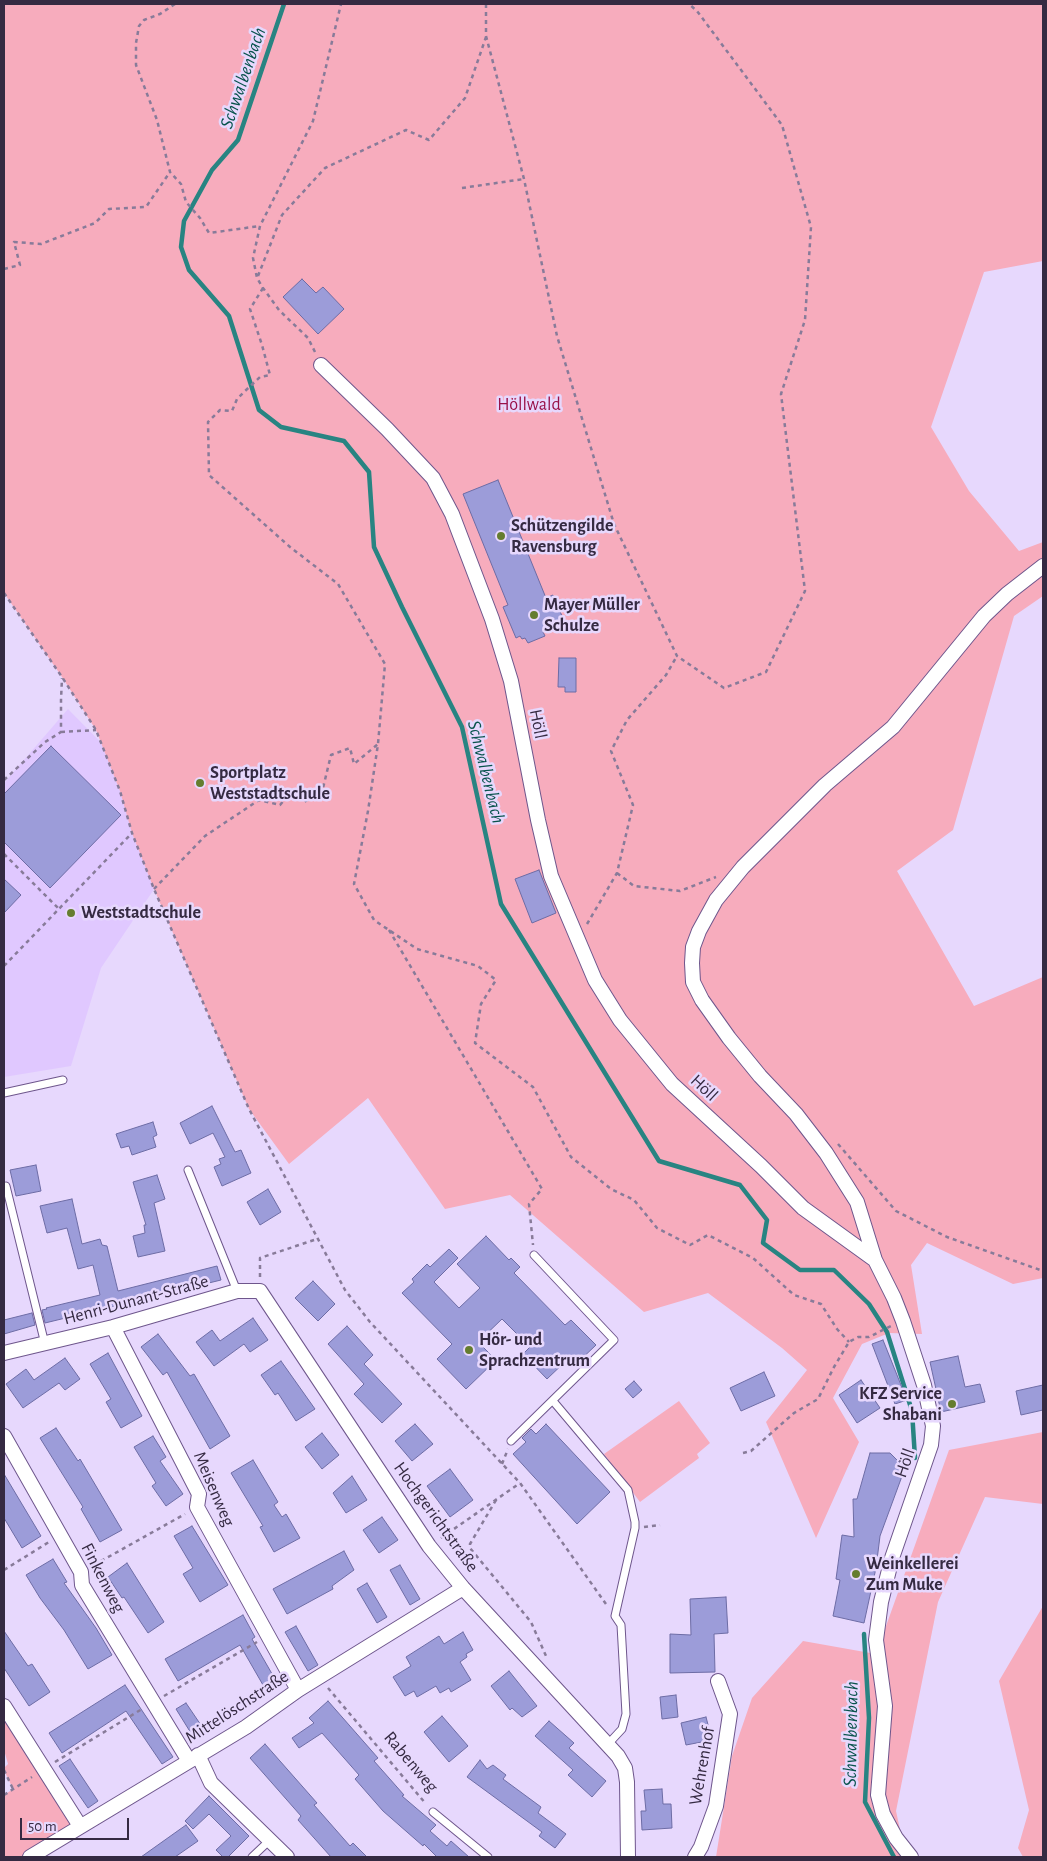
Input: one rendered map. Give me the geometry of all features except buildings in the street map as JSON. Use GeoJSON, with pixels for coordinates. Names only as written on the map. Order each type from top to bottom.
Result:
{"type":"FeatureCollection","features":[{"type":"Feature","properties":{"kind":"street","name":"Höll"},"geometry":{"type":"LineString","coordinates":[[321,365],[387,429],[433,478],[452,514],[492,620],[511,681],[551,876],[595,980],[620,1020],[672,1084],[761,1166],[803,1208],[876,1260],[903,1320],[924,1385],[933,1426],[931,1445],[892,1558],[881,1602],[876,1640],[885,1706],[878,1796],[883,1814],[896,1838],[911,1857]]}},
{"type":"Feature","properties":{"kind":"street"},"geometry":{"type":"LineString","coordinates":[[876,1260],[856,1202],[826,1153],[796,1114],[760,1076],[729,1038],[702,1000],[693,982],[693,947],[699,931],[716,900],[743,867],[825,785],[893,727],[984,616],[1007,594],[1043,566]]}},
{"type":"Feature","properties":{"kind":"street","name":"Henri-Dunant-Straße"},"geometry":{"type":"LineString","coordinates":[[4,1353],[113,1327],[237,1291],[260,1292]]}},
{"type":"Feature","properties":{"kind":"street","name":"Hochgerichtstraße"},"geometry":{"type":"LineString","coordinates":[[260,1292],[429,1546],[463,1588],[618,1756],[625,1768],[627,1782],[628,1857]]}},
{"type":"Feature","properties":{"kind":"street","name":"Meisenweg"},"geometry":{"type":"LineString","coordinates":[[113,1327],[199,1494],[197,1507],[267,1637],[298,1690]]}},
{"type":"Feature","properties":{"kind":"street","name":"Finkenweg"},"geometry":{"type":"LineString","coordinates":[[4,1436],[81,1572],[82,1585],[153,1703],[211,1783],[288,1857]]}},
{"type":"Feature","properties":{"kind":"street","name":"Mittelöschstraße"},"geometry":{"type":"LineString","coordinates":[[30,1857],[246,1727],[298,1690],[463,1588]]}},
{"type":"Feature","properties":{"kind":"street","name":"Wehrenhof"},"geometry":{"type":"LineString","coordinates":[[696,1857],[716,1806],[730,1714],[718,1681]]}},
{"type":"Feature","properties":{"kind":"street"},"geometry":{"type":"LineString","coordinates":[[4,1706],[80,1826]]}},
{"type":"Feature","properties":{"kind":"lane"},"geometry":{"type":"LineString","coordinates":[[4,1092],[64,1080]]}},
{"type":"Feature","properties":{"kind":"lane","name":"Henri-Dunant-Straße"},"geometry":{"type":"LineString","coordinates":[[188,1170],[237,1291]]}},
{"type":"Feature","properties":{"kind":"lane","name":"Henri-Dunant-Straße"},"geometry":{"type":"LineString","coordinates":[[6,1186],[46,1344]]}},
{"type":"Feature","properties":{"kind":"lane"},"geometry":{"type":"LineString","coordinates":[[511,1441],[553,1402],[614,1340],[534,1255]]}},
{"type":"Feature","properties":{"kind":"lane"},"geometry":{"type":"LineString","coordinates":[[553,1402],[628,1490],[635,1528],[615,1616],[621,1625],[626,1714],[622,1729],[608,1743]]}},
{"type":"Feature","properties":{"kind":"lane","name":"Rabenweg"},"geometry":{"type":"LineString","coordinates":[[433,1812],[488,1857]]}},
{"type":"Feature","properties":{"kind":"lane"},"geometry":{"type":"LineString","coordinates":[[252,1857],[270,1840]]}},
{"type":"Feature","properties":{"kind":"path"},"geometry":{"type":"LineString","coordinates":[[175,4],[160,14],[144,20],[139,26],[136,44],[136,64],[157,120],[170,172],[181,184],[186,202],[200,218],[209,233],[260,226]]}},
{"type":"Feature","properties":{"kind":"path"},"geometry":{"type":"LineString","coordinates":[[321,365],[308,338],[279,310],[257,278],[253,258],[260,226],[313,121],[341,4]]}},
{"type":"Feature","properties":{"kind":"path"},"geometry":{"type":"LineString","coordinates":[[486,4],[486,36],[524,179],[557,336],[614,524],[677,656],[724,688],[766,672],[805,591],[781,394],[805,320],[811,228],[782,125],[697,11],[689,4]]}},
{"type":"Feature","properties":{"kind":"path"},"geometry":{"type":"LineString","coordinates":[[257,278],[282,216],[325,168],[406,130],[429,140],[465,98],[486,36]]}},
{"type":"Feature","properties":{"kind":"path"},"geometry":{"type":"LineString","coordinates":[[4,269],[20,265],[14,242],[41,244],[95,223],[109,210],[146,207],[170,172]]}},
{"type":"Feature","properties":{"kind":"path"},"geometry":{"type":"LineString","coordinates":[[462,188],[524,179]]}},
{"type":"Feature","properties":{"kind":"path"},"geometry":{"type":"LineString","coordinates":[[264,288],[250,309],[270,375],[260,377],[251,385],[237,399],[232,411],[220,410],[208,422],[209,475],[290,547],[338,584],[384,664],[378,744],[354,884],[374,920],[418,948],[478,966],[496,980],[481,1004],[475,1043],[533,1087],[571,1157],[611,1189],[634,1200],[657,1228],[690,1244],[708,1235],[753,1258],[794,1295],[821,1304],[837,1329],[849,1342]]}},
{"type":"Feature","properties":{"kind":"path"},"geometry":{"type":"LineString","coordinates":[[4,593],[96,730],[120,791],[132,833],[154,889],[249,1109],[345,1290],[370,1322],[520,1483],[615,1616]]}},
{"type":"Feature","properties":{"kind":"path"},"geometry":{"type":"LineString","coordinates":[[578,941],[618,873],[633,805],[611,751],[627,720],[666,675],[677,656]]}},
{"type":"Feature","properties":{"kind":"path"},"geometry":{"type":"LineString","coordinates":[[61,732],[60,700],[62,677]]}},
{"type":"Feature","properties":{"kind":"path"},"geometry":{"type":"LineString","coordinates":[[4,780],[45,742],[61,732],[96,730]]}},
{"type":"Feature","properties":{"kind":"path"},"geometry":{"type":"LineString","coordinates":[[154,889],[205,836],[259,800],[280,805],[294,788],[304,802],[318,794],[323,788],[330,755],[350,748],[354,764],[378,744]]}},
{"type":"Feature","properties":{"kind":"path"},"geometry":{"type":"LineString","coordinates":[[4,966],[132,833]]}},
{"type":"Feature","properties":{"kind":"path"},"geometry":{"type":"LineString","coordinates":[[4,854],[59,908]]}},
{"type":"Feature","properties":{"kind":"path"},"geometry":{"type":"LineString","coordinates":[[618,873],[634,886],[680,891],[716,877]]}},
{"type":"Feature","properties":{"kind":"path"},"geometry":{"type":"LineString","coordinates":[[388,929],[542,1189],[528,1204],[534,1255]]}},
{"type":"Feature","properties":{"kind":"path"},"geometry":{"type":"LineString","coordinates":[[835,1140],[896,1211],[947,1237],[1043,1271]]}},
{"type":"Feature","properties":{"kind":"path"},"geometry":{"type":"LineString","coordinates":[[260,1292],[260,1258],[317,1239]]}},
{"type":"Feature","properties":{"kind":"path"},"geometry":{"type":"LineString","coordinates":[[743,1453],[751,1451],[794,1413],[818,1398],[849,1342],[858,1337],[869,1337],[891,1326]]}},
{"type":"Feature","properties":{"kind":"path"},"geometry":{"type":"LineString","coordinates":[[502,1464],[511,1441]]}},
{"type":"Feature","properties":{"kind":"path"},"geometry":{"type":"LineString","coordinates":[[429,1546],[520,1483]]}},
{"type":"Feature","properties":{"kind":"path"},"geometry":{"type":"LineString","coordinates":[[496,1500],[470,1544],[470,1548],[530,1622],[548,1661]]}},
{"type":"Feature","properties":{"kind":"path"},"geometry":{"type":"LineString","coordinates":[[81,1572],[197,1507]]}},
{"type":"Feature","properties":{"kind":"path"},"geometry":{"type":"LineString","coordinates":[[635,1528],[660,1525]]}},
{"type":"Feature","properties":{"kind":"path"},"geometry":{"type":"LineString","coordinates":[[4,1570],[60,1535]]}},
{"type":"Feature","properties":{"kind":"path"},"geometry":{"type":"LineString","coordinates":[[4,1795],[153,1703],[267,1637]]}},
{"type":"Feature","properties":{"kind":"path","name":"Rabenweg"},"geometry":{"type":"LineString","coordinates":[[319,1677],[433,1812]]}},
{"type":"Feature","properties":{"kind":"path"},"geometry":{"type":"LineString","coordinates":[[4,1770],[13,1789]]}},
{"type":"Feature","properties":{"kind":"shaded area","name":"Weststadtschule"},"geometry":{"type":"Polygon","coordinates":[[[68,709],[128,770],[175,858],[101,968],[71,1066],[4,1077],[4,783],[68,709]]]}},
{"type":"Feature","properties":{"kind":"green space","name":"Höllwald"},"geometry":{"type":"Polygon","coordinates":[[[4,4],[1043,4],[1043,261],[984,272],[931,427],[969,491],[1019,551],[1043,542],[1043,596],[1014,616],[953,830],[897,871],[974,1006],[1043,977],[1043,1278],[1013,1284],[927,1243],[911,1265],[922,1334],[889,1333],[862,1344],[833,1398],[859,1442],[816,1538],[766,1422],[807,1370],[782,1348],[708,1293],[644,1312],[510,1195],[445,1209],[368,1098],[289,1164],[249,1109],[154,889],[132,833],[120,791],[96,730],[4,593],[4,4]]]}},
{"type":"Feature","properties":{"kind":"green space"},"geometry":{"type":"Polygon","coordinates":[[[679,1401],[710,1443],[697,1454],[699,1458],[640,1502],[604,1454],[679,1401]]]}},
{"type":"Feature","properties":{"kind":"green space"},"geometry":{"type":"Polygon","coordinates":[[[1043,1432],[1043,1504],[985,1497],[938,1602],[896,1811],[906,1857],[716,1857],[732,1756],[752,1698],[803,1641],[876,1654],[949,1450],[1043,1432]]]}},
{"type":"Feature","properties":{"kind":"green space"},"geometry":{"type":"Polygon","coordinates":[[[1043,1606],[1043,1857],[1023,1857],[1018,1848],[1029,1810],[999,1681],[1043,1606]]]}},
{"type":"Feature","properties":{"kind":"green space"},"geometry":{"type":"Polygon","coordinates":[[[4,1706],[80,1826],[31,1857],[4,1857],[4,1795],[13,1789],[4,1770],[8,1764],[4,1750],[4,1706]]]}},
{"type":"Feature","properties":{"kind":"waterway","name":"Schwalbenbach"},"geometry":{"type":"LineString","coordinates":[[284,4],[238,140],[212,170],[184,221],[181,247],[189,270],[229,316],[259,410],[281,427],[344,441],[369,472],[374,547],[462,727],[501,904],[659,1161],[740,1185],[767,1220],[763,1243],[800,1270],[834,1270],[869,1304],[887,1332],[912,1411],[915,1458]]}},
{"type":"Feature","properties":{"kind":"waterway","name":"Schwalbenbach"},"geometry":{"type":"LineString","coordinates":[[864,1634],[869,1718],[865,1802],[894,1857]]}},
{"type":"Feature","properties":{"kind":"place","name":"Schützengilde Ravensburg"},"geometry":{"type":"Point","coordinates":[501,536]}},
{"type":"Feature","properties":{"kind":"place","name":"Mayer Müller Schulze"},"geometry":{"type":"Point","coordinates":[534,615]}},
{"type":"Feature","properties":{"kind":"place","name":"Sportplatz Weststadtschule"},"geometry":{"type":"Point","coordinates":[200,783]}},
{"type":"Feature","properties":{"kind":"place","name":"Weststadtschule"},"geometry":{"type":"Point","coordinates":[71,913]}},
{"type":"Feature","properties":{"kind":"place","name":"Hör- und Sprachzentrum"},"geometry":{"type":"Point","coordinates":[469,1350]}},
{"type":"Feature","properties":{"kind":"place","name":"KFZ Service Shabani"},"geometry":{"type":"Point","coordinates":[952,1404]}},
{"type":"Feature","properties":{"kind":"place","name":"Weinkellerei Zum Muke"},"geometry":{"type":"Point","coordinates":[856,1574]}}]}
